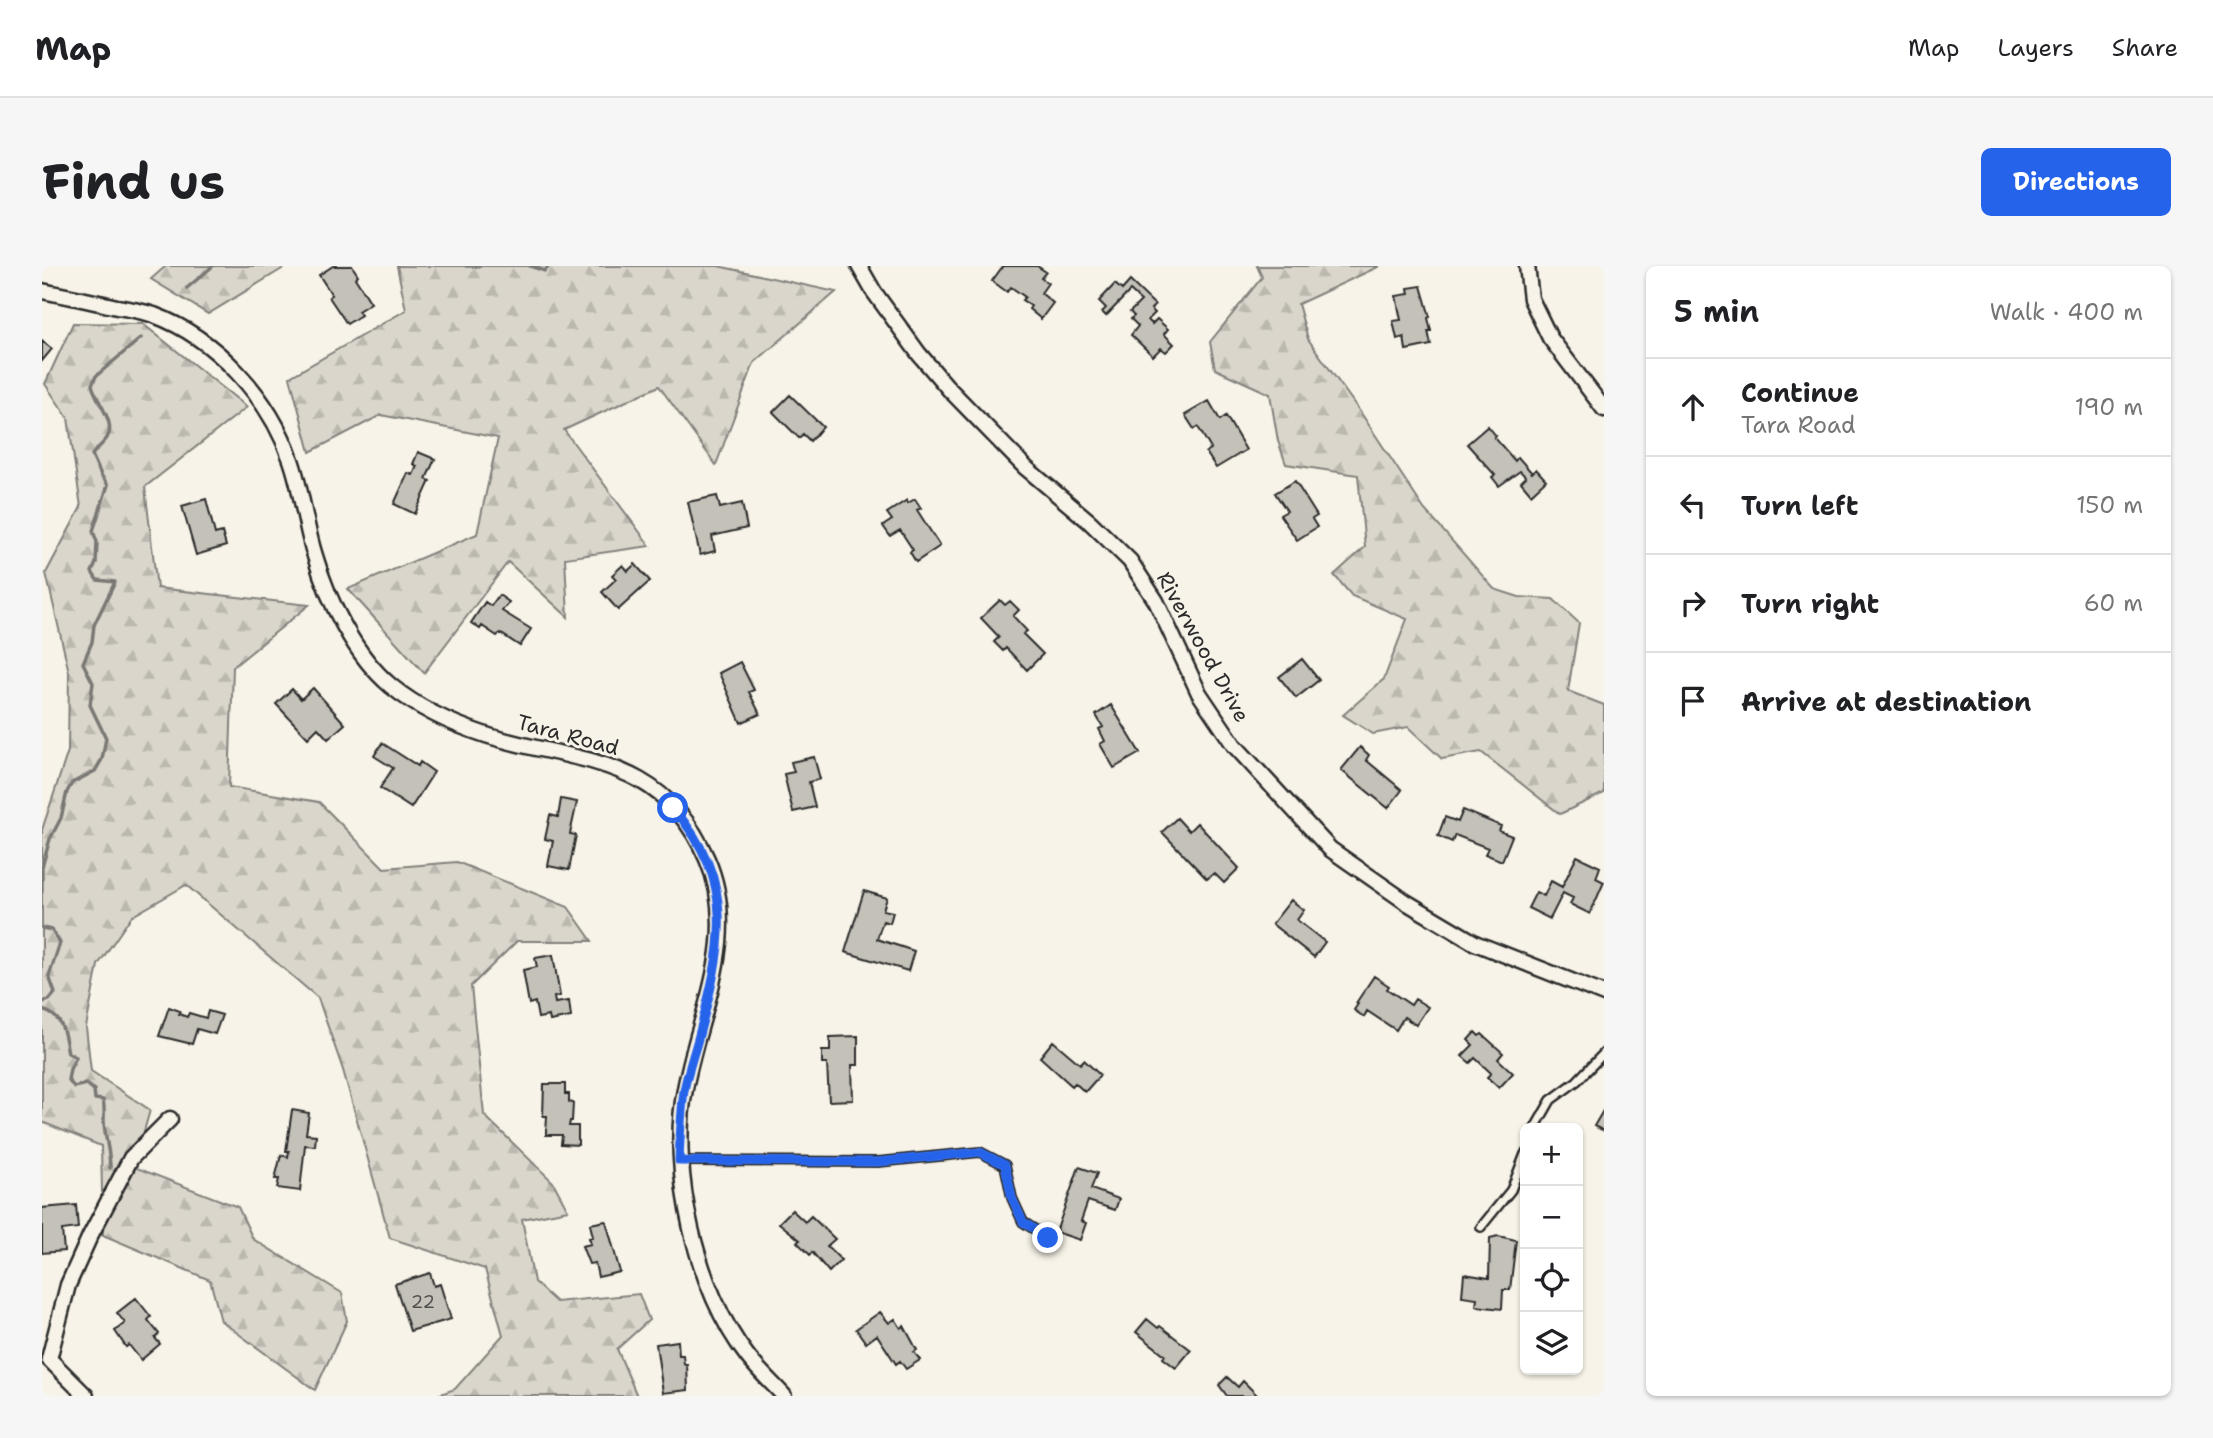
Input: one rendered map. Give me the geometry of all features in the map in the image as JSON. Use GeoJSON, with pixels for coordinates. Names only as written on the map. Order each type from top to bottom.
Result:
{"type":"FeatureCollection","features":[{"type":"Feature","properties":{"kind":"street","name":"Riverwood Drive"},"geometry":{"type":"LineString","coordinates":[[859,266],[874,292],[949,390],[1026,468],[1090,522],[1130,561],[1156,601],[1199,692],[1234,745],[1330,849],[1406,902],[1475,943],[1604,994]]}},
{"type":"Feature","properties":{"kind":"street"},"geometry":{"type":"LineString","coordinates":[[1527,266],[1531,299],[1550,338],[1604,409]]}},
{"type":"Feature","properties":{"kind":"street","name":"Tara Road"},"geometry":{"type":"LineString","coordinates":[[42,291],[152,314],[180,327],[214,351],[243,379],[267,409],[291,459],[314,555],[329,598],[358,648],[388,684],[416,705],[476,731],[622,770],[659,792],[689,826],[707,859],[715,884],[721,919],[716,970],[685,1090],[679,1161],[687,1211],[700,1262],[719,1309],[746,1355],[784,1396]]}},
{"type":"Feature","properties":{"kind":"street"},"geometry":{"type":"LineString","coordinates":[[86,1396],[49,1359],[68,1285],[131,1158],[170,1119]]}},
{"type":"Feature","properties":{"kind":"lane"},"geometry":{"type":"LineString","coordinates":[[1538,1123],[1550,1100],[1577,1081],[1604,1053]]}},
{"type":"Feature","properties":{"kind":"lane"},"geometry":{"type":"LineString","coordinates":[[679,1161],[878,1162],[980,1152],[1005,1165],[1012,1198],[1023,1222],[1048,1238]]}},
{"type":"Feature","properties":{"kind":"lane"},"geometry":{"type":"LineString","coordinates":[[1481,1227],[1511,1190],[1520,1167]]}},
{"type":"Feature","properties":{"kind":"green space"},"geometry":{"type":"Polygon","coordinates":[[[166,266],[287,266],[208,314],[151,279],[166,266]]]}},
{"type":"Feature","properties":{"kind":"green space"},"geometry":{"type":"Polygon","coordinates":[[[397,266],[718,266],[836,292],[754,363],[716,465],[659,386],[564,430],[650,546],[565,558],[568,617],[508,562],[424,673],[348,589],[477,534],[498,438],[381,415],[310,452],[290,377],[406,310],[397,266]]]}},
{"type":"Feature","properties":{"kind":"green space"},"geometry":{"type":"Polygon","coordinates":[[[1257,266],[1380,266],[1298,304],[1308,339],[1424,509],[1494,589],[1519,597],[1553,599],[1579,623],[1568,691],[1604,705],[1604,793],[1560,814],[1481,752],[1442,759],[1408,727],[1373,734],[1343,715],[1384,679],[1407,619],[1352,596],[1334,575],[1365,547],[1358,475],[1286,464],[1278,441],[1270,394],[1215,369],[1210,342],[1262,277],[1257,266]]]}},
{"type":"Feature","properties":{"kind":"green space"},"geometry":{"type":"Polygon","coordinates":[[[73,323],[143,324],[247,407],[145,487],[157,588],[309,605],[233,667],[229,787],[319,802],[384,868],[457,862],[568,907],[592,941],[517,941],[471,986],[484,1115],[553,1182],[568,1210],[522,1219],[534,1282],[556,1302],[639,1294],[649,1320],[617,1349],[637,1396],[435,1396],[455,1389],[503,1335],[485,1269],[390,1238],[343,1070],[318,998],[186,885],[131,917],[98,965],[86,1027],[91,1071],[150,1110],[134,1167],[238,1207],[253,1239],[342,1293],[347,1321],[315,1390],[221,1321],[210,1280],[103,1235],[101,1146],[42,1122],[42,830],[68,751],[69,672],[46,573],[81,507],[68,418],[45,384],[73,323]]]}},
{"type":"Feature","properties":{"kind":"building"},"geometry":{"type":"Polygon","coordinates":[[[333,266],[352,266],[358,275],[355,278],[371,303],[358,311],[361,315],[347,324],[329,297],[332,295],[319,275],[333,266]]]}},
{"type":"Feature","properties":{"kind":"building"},"geometry":{"type":"Polygon","coordinates":[[[1003,266],[1037,266],[1046,272],[1041,278],[1048,283],[1041,293],[1053,303],[1041,319],[1029,309],[1031,306],[1022,300],[1025,297],[1011,287],[1007,292],[992,281],[1003,266]]]}},
{"type":"Feature","properties":{"kind":"building"},"geometry":{"type":"Polygon","coordinates":[[[1130,281],[1155,305],[1151,309],[1155,313],[1148,320],[1152,324],[1157,319],[1168,329],[1164,334],[1174,344],[1166,352],[1161,348],[1153,356],[1131,335],[1138,326],[1131,319],[1134,316],[1130,312],[1141,301],[1130,291],[1106,316],[1102,312],[1106,308],[1099,301],[1115,284],[1122,290],[1130,281]]]}},
{"type":"Feature","properties":{"kind":"building"},"geometry":{"type":"Polygon","coordinates":[[[1421,286],[1430,317],[1431,331],[1428,331],[1431,345],[1406,350],[1404,337],[1397,339],[1393,321],[1401,320],[1396,296],[1409,294],[1408,288],[1421,286]]]}},
{"type":"Feature","properties":{"kind":"building"},"geometry":{"type":"Polygon","coordinates":[[[42,341],[52,349],[42,361],[42,341]]]}},
{"type":"Feature","properties":{"kind":"building"},"geometry":{"type":"Polygon","coordinates":[[[790,395],[823,427],[810,441],[803,434],[799,438],[773,412],[790,395]]]}},
{"type":"Feature","properties":{"kind":"building"},"geometry":{"type":"Polygon","coordinates":[[[1209,401],[1220,420],[1226,416],[1246,450],[1216,468],[1206,452],[1211,449],[1198,427],[1194,429],[1185,415],[1209,401]]]}},
{"type":"Feature","properties":{"kind":"building"},"geometry":{"type":"Polygon","coordinates":[[[1488,426],[1515,461],[1518,457],[1532,473],[1536,469],[1546,480],[1531,494],[1521,482],[1526,477],[1520,471],[1499,486],[1492,477],[1495,475],[1467,444],[1488,426]]]}},
{"type":"Feature","properties":{"kind":"building"},"geometry":{"type":"Polygon","coordinates":[[[418,452],[435,459],[426,479],[430,481],[415,514],[394,504],[408,473],[413,475],[417,466],[413,464],[418,452]]]}},
{"type":"Feature","properties":{"kind":"building"},"geometry":{"type":"Polygon","coordinates":[[[1295,481],[1317,516],[1312,519],[1317,527],[1297,540],[1280,515],[1287,511],[1275,493],[1295,481]]]}},
{"type":"Feature","properties":{"kind":"building"},"geometry":{"type":"Polygon","coordinates":[[[717,496],[720,508],[742,503],[747,528],[712,536],[715,551],[700,555],[688,502],[717,496]]]}},
{"type":"Feature","properties":{"kind":"building"},"geometry":{"type":"Polygon","coordinates":[[[206,499],[215,534],[222,532],[226,546],[196,555],[182,506],[206,499]]]}},
{"type":"Feature","properties":{"kind":"building"},"geometry":{"type":"Polygon","coordinates":[[[915,499],[921,508],[917,510],[940,546],[916,562],[910,552],[913,550],[900,530],[890,536],[883,526],[892,520],[887,513],[907,500],[908,503],[915,499]]]}},
{"type":"Feature","properties":{"kind":"building"},"geometry":{"type":"Polygon","coordinates":[[[635,564],[650,581],[618,610],[602,592],[616,579],[612,575],[623,565],[628,571],[635,564]]]}},
{"type":"Feature","properties":{"kind":"building"},"geometry":{"type":"Polygon","coordinates":[[[499,595],[509,602],[502,611],[531,629],[520,646],[500,633],[497,636],[482,626],[480,629],[471,623],[485,602],[491,606],[499,595]]]}},
{"type":"Feature","properties":{"kind":"building"},"geometry":{"type":"Polygon","coordinates":[[[1000,600],[1005,605],[1010,601],[1019,610],[1013,616],[1027,631],[1023,634],[1043,654],[1027,670],[1006,648],[1003,651],[994,642],[999,637],[981,618],[1000,600]]]}},
{"type":"Feature","properties":{"kind":"building"},"geometry":{"type":"Polygon","coordinates":[[[1302,659],[1319,680],[1296,698],[1279,677],[1302,659]]]}},
{"type":"Feature","properties":{"kind":"building"},"geometry":{"type":"Polygon","coordinates":[[[740,662],[754,690],[749,692],[760,714],[741,723],[719,673],[740,662]]]}},
{"type":"Feature","properties":{"kind":"building"},"geometry":{"type":"Polygon","coordinates":[[[313,688],[345,724],[328,739],[318,728],[308,738],[276,704],[292,689],[301,699],[313,688]]]}},
{"type":"Feature","properties":{"kind":"building"},"geometry":{"type":"Polygon","coordinates":[[[1111,705],[1140,753],[1114,768],[1100,744],[1105,741],[1099,729],[1103,727],[1096,715],[1111,705]]]}},
{"type":"Feature","properties":{"kind":"building"},"geometry":{"type":"Polygon","coordinates":[[[382,743],[418,766],[420,762],[434,772],[411,808],[380,788],[393,768],[374,756],[382,743]]]}},
{"type":"Feature","properties":{"kind":"building"},"geometry":{"type":"Polygon","coordinates":[[[1360,747],[1369,755],[1366,760],[1402,790],[1388,808],[1341,770],[1360,747]]]}},
{"type":"Feature","properties":{"kind":"building"},"geometry":{"type":"Polygon","coordinates":[[[814,757],[820,779],[809,782],[815,807],[793,812],[784,774],[794,772],[791,762],[814,757]]]}},
{"type":"Feature","properties":{"kind":"building"},"geometry":{"type":"Polygon","coordinates":[[[561,799],[577,802],[570,834],[576,835],[569,870],[548,866],[553,841],[545,839],[550,815],[558,817],[561,799]]]}},
{"type":"Feature","properties":{"kind":"building"},"geometry":{"type":"Polygon","coordinates":[[[1463,810],[1501,826],[1499,831],[1512,836],[1502,861],[1485,854],[1488,848],[1455,835],[1452,842],[1438,836],[1445,817],[1458,822],[1463,810]]]}},
{"type":"Feature","properties":{"kind":"building"},"geometry":{"type":"Polygon","coordinates":[[[1177,818],[1189,831],[1197,823],[1239,868],[1224,883],[1214,873],[1207,879],[1162,832],[1177,818]]]}},
{"type":"Feature","properties":{"kind":"building"},"geometry":{"type":"Polygon","coordinates":[[[1577,856],[1600,867],[1596,878],[1604,882],[1590,914],[1570,904],[1573,898],[1563,893],[1550,919],[1528,908],[1536,892],[1544,896],[1551,881],[1562,887],[1577,856]]]}},
{"type":"Feature","properties":{"kind":"building"},"geometry":{"type":"Polygon","coordinates":[[[864,891],[887,898],[883,910],[893,912],[890,923],[883,921],[877,939],[914,951],[908,971],[845,952],[864,891]]]}},
{"type":"Feature","properties":{"kind":"building"},"geometry":{"type":"Polygon","coordinates":[[[1291,900],[1304,910],[1297,920],[1325,942],[1314,957],[1272,924],[1291,900]]]}},
{"type":"Feature","properties":{"kind":"building"},"geometry":{"type":"Polygon","coordinates":[[[553,955],[560,996],[554,997],[555,1003],[569,1001],[571,1017],[550,1021],[549,1016],[538,1018],[535,1002],[529,1004],[523,970],[537,967],[535,958],[553,955]]]}},
{"type":"Feature","properties":{"kind":"building"},"geometry":{"type":"Polygon","coordinates":[[[1374,976],[1389,986],[1387,989],[1411,1005],[1415,999],[1428,1007],[1416,1025],[1404,1017],[1396,1030],[1367,1011],[1364,1017],[1354,1010],[1374,976]]]}},
{"type":"Feature","properties":{"kind":"building"},"geometry":{"type":"Polygon","coordinates":[[[169,1007],[187,1017],[189,1013],[206,1018],[208,1011],[222,1015],[215,1034],[197,1029],[192,1044],[159,1036],[169,1007]]]}},
{"type":"Feature","properties":{"kind":"building"},"geometry":{"type":"Polygon","coordinates":[[[1475,1032],[1479,1036],[1482,1034],[1503,1053],[1498,1059],[1513,1073],[1499,1088],[1487,1077],[1491,1073],[1475,1058],[1470,1063],[1462,1056],[1473,1045],[1468,1040],[1475,1032]]]}},
{"type":"Feature","properties":{"kind":"building"},"geometry":{"type":"Polygon","coordinates":[[[858,1036],[858,1065],[852,1065],[853,1100],[829,1101],[827,1064],[822,1064],[822,1051],[830,1051],[830,1037],[858,1036]]]}},
{"type":"Feature","properties":{"kind":"building"},"geometry":{"type":"Polygon","coordinates":[[[1053,1041],[1080,1064],[1084,1060],[1100,1075],[1085,1092],[1075,1083],[1072,1086],[1040,1057],[1053,1041]]]}},
{"type":"Feature","properties":{"kind":"building"},"geometry":{"type":"Polygon","coordinates":[[[544,1084],[565,1084],[565,1094],[569,1094],[569,1102],[573,1103],[569,1126],[578,1126],[578,1145],[561,1144],[562,1135],[546,1135],[547,1116],[543,1116],[544,1084]]]}},
{"type":"Feature","properties":{"kind":"building"},"geometry":{"type":"Polygon","coordinates":[[[1604,1109],[1604,1131],[1594,1126],[1604,1109]]]}},
{"type":"Feature","properties":{"kind":"building"},"geometry":{"type":"Polygon","coordinates":[[[292,1110],[309,1113],[306,1134],[316,1135],[315,1146],[305,1145],[300,1191],[277,1188],[279,1179],[275,1179],[281,1155],[288,1157],[289,1151],[286,1151],[292,1110]]]}},
{"type":"Feature","properties":{"kind":"building"},"geometry":{"type":"Polygon","coordinates":[[[1079,1167],[1097,1173],[1091,1189],[1119,1199],[1115,1210],[1088,1201],[1081,1221],[1086,1223],[1080,1240],[1056,1232],[1079,1167]]]}},
{"type":"Feature","properties":{"kind":"building"},"geometry":{"type":"Polygon","coordinates":[[[76,1205],[78,1228],[62,1230],[64,1251],[42,1253],[42,1208],[76,1205]]]}},
{"type":"Feature","properties":{"kind":"building"},"geometry":{"type":"Polygon","coordinates":[[[792,1210],[805,1222],[811,1216],[835,1239],[827,1246],[841,1260],[829,1272],[812,1252],[810,1255],[797,1242],[800,1240],[779,1223],[792,1210]]]}},
{"type":"Feature","properties":{"kind":"building"},"geometry":{"type":"Polygon","coordinates":[[[606,1221],[620,1272],[598,1277],[595,1263],[589,1264],[582,1246],[591,1244],[589,1238],[593,1237],[590,1224],[606,1221]]]}},
{"type":"Feature","properties":{"kind":"building"},"geometry":{"type":"Polygon","coordinates":[[[1498,1236],[1516,1240],[1510,1290],[1503,1290],[1502,1309],[1476,1306],[1477,1298],[1462,1296],[1464,1274],[1489,1278],[1490,1238],[1498,1236]]]}},
{"type":"Feature","properties":{"kind":"building"},"geometry":{"type":"Polygon","coordinates":[[[430,1273],[434,1286],[440,1284],[451,1319],[410,1331],[395,1284],[430,1273]]]}},
{"type":"Feature","properties":{"kind":"building"},"geometry":{"type":"Polygon","coordinates":[[[136,1298],[151,1317],[148,1320],[159,1334],[155,1338],[160,1344],[141,1360],[129,1345],[126,1347],[115,1331],[125,1323],[117,1313],[136,1298]]]}},
{"type":"Feature","properties":{"kind":"building"},"geometry":{"type":"Polygon","coordinates":[[[880,1312],[889,1323],[895,1319],[901,1328],[904,1326],[917,1350],[914,1352],[920,1360],[906,1369],[900,1361],[896,1364],[877,1335],[866,1343],[856,1329],[880,1312]]]}},
{"type":"Feature","properties":{"kind":"building"},"geometry":{"type":"Polygon","coordinates":[[[1147,1319],[1191,1350],[1176,1368],[1163,1358],[1165,1355],[1136,1332],[1147,1319]]]}},
{"type":"Feature","properties":{"kind":"building"},"geometry":{"type":"Polygon","coordinates":[[[678,1341],[679,1355],[683,1355],[684,1364],[687,1364],[688,1390],[663,1393],[656,1344],[678,1341]]]}},
{"type":"Feature","properties":{"kind":"building"},"geometry":{"type":"Polygon","coordinates":[[[1227,1377],[1238,1387],[1243,1381],[1258,1396],[1227,1396],[1219,1385],[1227,1377]]]}},
{"type":"Feature","properties":{"kind":"waterway"},"geometry":{"type":"LineString","coordinates":[[187,288],[213,266]]}},
{"type":"Feature","properties":{"kind":"waterway"},"geometry":{"type":"LineString","coordinates":[[466,266],[480,266]]}},
{"type":"Feature","properties":{"kind":"waterway"},"geometry":{"type":"LineString","coordinates":[[530,266],[545,271],[549,266]]}},
{"type":"Feature","properties":{"kind":"waterway"},"geometry":{"type":"LineString","coordinates":[[42,867],[50,839],[61,818],[67,792],[72,783],[95,771],[102,759],[106,738],[90,705],[93,683],[83,663],[92,642],[94,625],[115,582],[97,580],[92,572],[96,563],[97,542],[93,531],[108,485],[92,455],[109,432],[108,419],[92,385],[96,376],[141,338]]}},
{"type":"Feature","properties":{"kind":"waterway"},"geometry":{"type":"LineString","coordinates":[[42,869],[42,892]]}},
{"type":"Feature","properties":{"kind":"waterway"},"geometry":{"type":"LineString","coordinates":[[42,928],[52,930],[60,943],[49,976],[55,993],[49,1000],[42,1002]]}},
{"type":"Feature","properties":{"kind":"waterway"},"geometry":{"type":"LineString","coordinates":[[42,1010],[59,1021],[68,1053],[76,1057],[68,1080],[74,1087],[86,1084],[94,1090],[95,1099],[103,1100],[110,1168]]}},
{"type":"Feature","properties":{"kind":"route"},"geometry":{"type":"LineString","coordinates":[[673,808],[689,826],[707,859],[715,884],[721,919],[719,956],[685,1090],[679,1161],[878,1162],[980,1152],[1005,1165],[1012,1198],[1023,1222],[1048,1238]]}}]}
